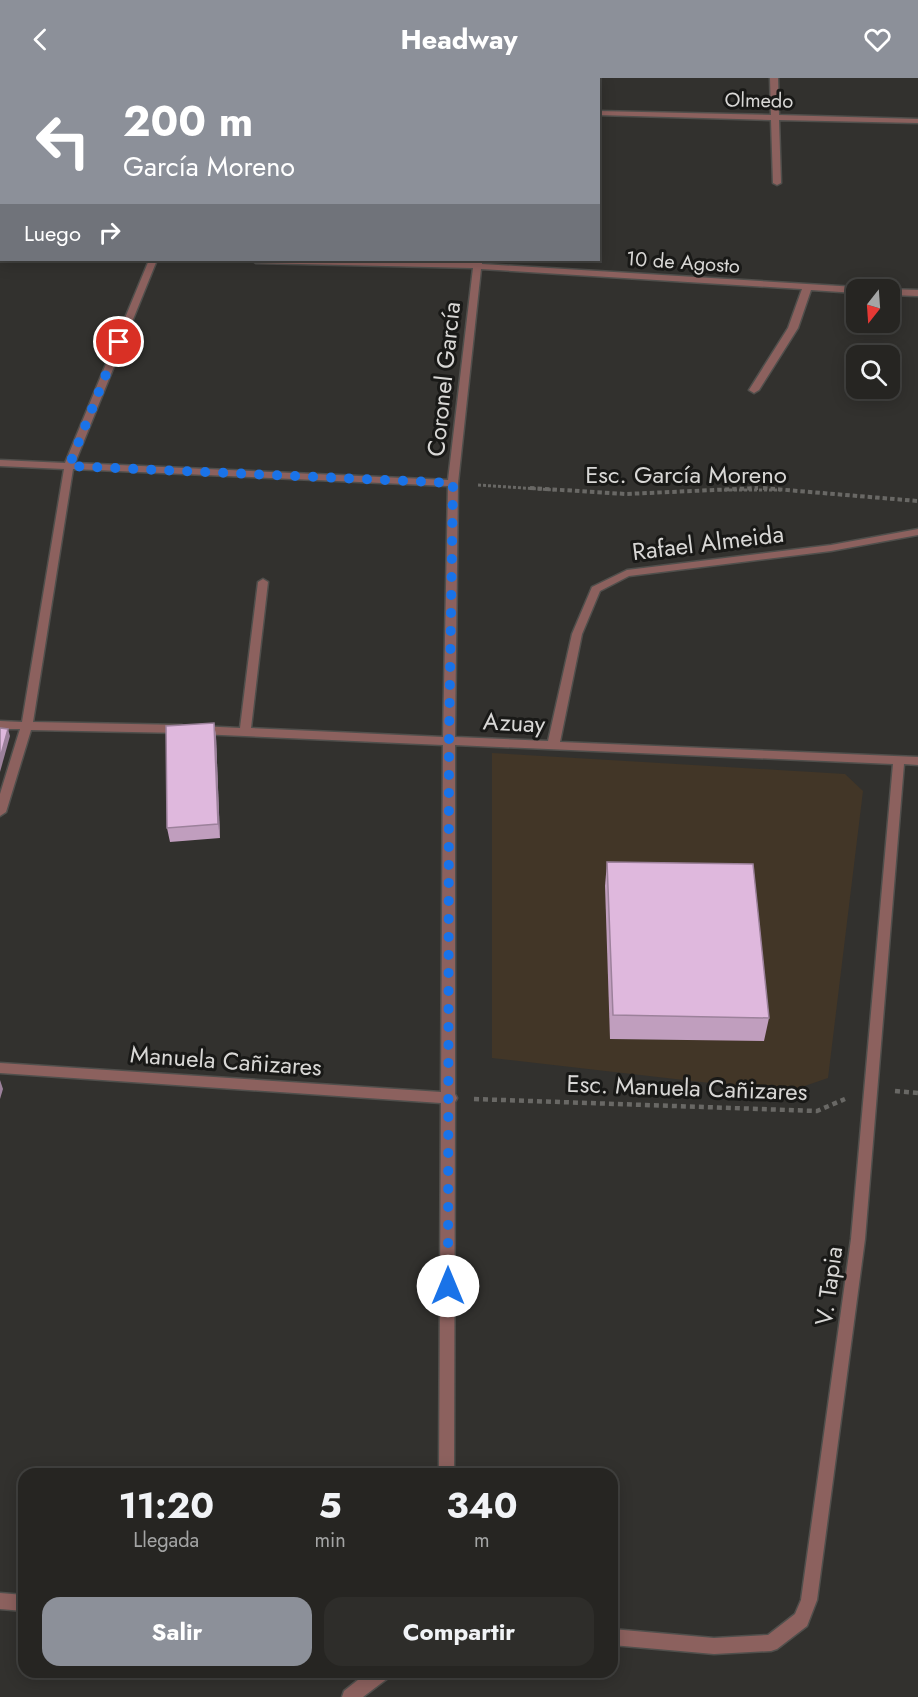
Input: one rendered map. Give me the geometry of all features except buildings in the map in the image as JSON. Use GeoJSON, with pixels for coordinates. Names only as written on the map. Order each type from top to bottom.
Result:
{"type":"FeatureCollection","features":[{"type":"Feature","properties":{"kind":"street"},"geometry":{"type":"LineString","coordinates":[[774,78],[777,183]]}},
{"type":"Feature","properties":{"kind":"street","name":"Olmedo"},"geometry":{"type":"LineString","coordinates":[[600,113],[918,121]]}},
{"type":"Feature","properties":{"kind":"street"},"geometry":{"type":"LineString","coordinates":[[0,812],[27,726],[69,466],[153,261]]}},
{"type":"Feature","properties":{"kind":"street","name":"10 de Agosto"},"geometry":{"type":"LineString","coordinates":[[330,261],[478,263],[846,290]]}},
{"type":"Feature","properties":{"kind":"street","name":"Coronel García"},"geometry":{"type":"LineString","coordinates":[[447,1468],[450,1098],[449,740],[453,483],[478,263]]}},
{"type":"Feature","properties":{"kind":"street"},"geometry":{"type":"LineString","coordinates":[[754,390],[793,328],[807,288]]}},
{"type":"Feature","properties":{"kind":"street"},"geometry":{"type":"LineString","coordinates":[[900,292],[918,293]]}},
{"type":"Feature","properties":{"kind":"street"},"geometry":{"type":"LineString","coordinates":[[0,464],[453,483]]}},
{"type":"Feature","properties":{"kind":"street","name":"Rafael Almeida"},"geometry":{"type":"LineString","coordinates":[[553,746],[577,634],[596,589],[627,573],[831,548],[918,532]]}},
{"type":"Feature","properties":{"kind":"street"},"geometry":{"type":"LineString","coordinates":[[245,731],[264,582]]}},
{"type":"Feature","properties":{"kind":"street","name":"Azuay"},"geometry":{"type":"LineString","coordinates":[[0,725],[245,731],[918,761]]}},
{"type":"Feature","properties":{"kind":"street","name":"V. Tapia"},"geometry":{"type":"LineString","coordinates":[[618,1638],[714,1646],[771,1642],[801,1620],[809,1600],[858,1239],[869,1088],[899,760]]}},
{"type":"Feature","properties":{"kind":"street","name":"Manuela Cañizares"},"geometry":{"type":"LineString","coordinates":[[0,1068],[450,1098]]}},
{"type":"Feature","properties":{"kind":"street"},"geometry":{"type":"LineString","coordinates":[[0,1601],[18,1602]]}},
{"type":"Feature","properties":{"kind":"street"},"geometry":{"type":"LineString","coordinates":[[350,1697],[374,1678]]}},
{"type":"Feature","properties":{"kind":"path","name":"Esc. García Moreno"},"geometry":{"type":"LineString","coordinates":[[453,483],[626,495],[761,488],[918,501]]}},
{"type":"Feature","properties":{"kind":"path","name":"Esc. Manuela Cañizares"},"geometry":{"type":"LineString","coordinates":[[450,1098],[817,1111],[869,1088],[918,1093]]}},
{"type":"Feature","properties":{"kind":"shaded area"},"geometry":{"type":"Polygon","coordinates":[[[492,753],[845,774],[863,791],[828,1078],[787,1092],[492,1058],[492,753]]]}},
{"type":"Feature","properties":{"kind":"route"},"geometry":{"type":"LineString","coordinates":[[119,342],[69,466],[453,483],[449,740],[448,1286]]}}]}
